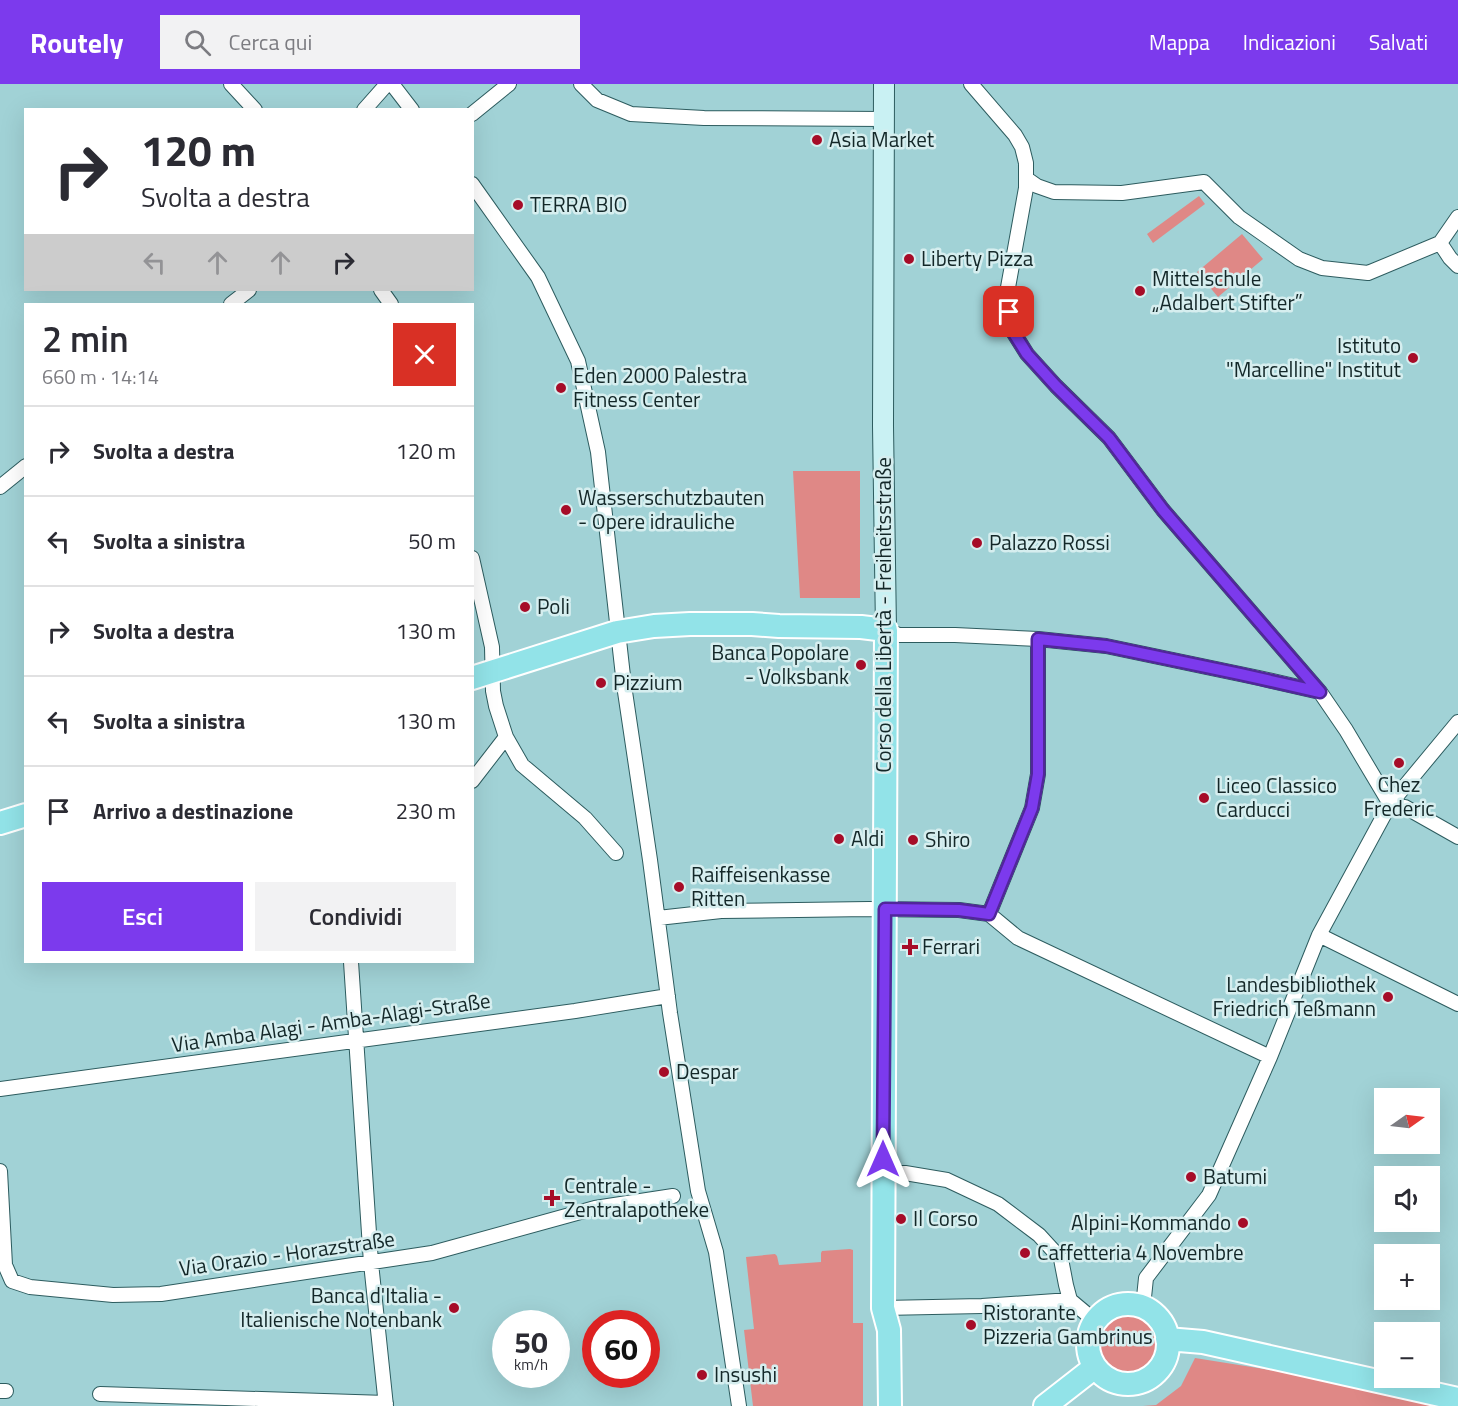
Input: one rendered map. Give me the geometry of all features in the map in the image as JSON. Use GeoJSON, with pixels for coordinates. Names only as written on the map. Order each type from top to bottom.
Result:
{"type":"FeatureCollection","features":[{"type":"Feature","properties":{"kind":"main road","name":"Corso della Libertà - Freiheitsstraße"},"geometry":{"type":"LineString","coordinates":[[883,1308],[886,630],[883,426],[884,84]]}},
{"type":"Feature","properties":{"kind":"main road"},"geometry":{"type":"LineString","coordinates":[[482,675],[617,632],[654,626],[752,624],[779,627],[861,627],[886,630]]}},
{"type":"Feature","properties":{"kind":"main road"},"geometry":{"type":"LineString","coordinates":[[0,823],[24,816]]}},
{"type":"Feature","properties":{"kind":"main road"},"geometry":{"type":"LineString","coordinates":[[1117,1305],[1143,1306],[1158,1317],[1163,1326],[1167,1339],[1167,1351],[1162,1364],[1152,1376],[1141,1382],[1122,1383],[1111,1380],[1095,1367],[1090,1356],[1089,1332],[1095,1321],[1105,1311],[1117,1305]]}},
{"type":"Feature","properties":{"kind":"main road"},"geometry":{"type":"LineString","coordinates":[[877,1406],[876,1330],[883,1308]]}},
{"type":"Feature","properties":{"kind":"main road"},"geometry":{"type":"LineString","coordinates":[[883,1308],[889,1330],[890,1406]]}},
{"type":"Feature","properties":{"kind":"main road"},"geometry":{"type":"LineString","coordinates":[[1167,1339],[1203,1342],[1458,1399]]}},
{"type":"Feature","properties":{"kind":"main road"},"geometry":{"type":"LineString","coordinates":[[1045,1406],[1095,1367]]}},
{"type":"Feature","properties":{"kind":"street"},"geometry":{"type":"LineString","coordinates":[[231,84],[253,108]]}},
{"type":"Feature","properties":{"kind":"street"},"geometry":{"type":"LineString","coordinates":[[366,108],[389,84],[410,108]]}},
{"type":"Feature","properties":{"kind":"street"},"geometry":{"type":"LineString","coordinates":[[474,112],[509,84]]}},
{"type":"Feature","properties":{"kind":"street"},"geometry":{"type":"LineString","coordinates":[[581,84],[597,100],[631,114],[704,118],[884,119]]}},
{"type":"Feature","properties":{"kind":"street"},"geometry":{"type":"LineString","coordinates":[[971,84],[1015,135],[1026,164],[1027,179],[1006,293],[1012,330],[1027,354],[1109,438],[1163,510],[1320,692],[1346,730],[1390,804],[1405,807],[1458,837]]}},
{"type":"Feature","properties":{"kind":"street"},"geometry":{"type":"LineString","coordinates":[[1027,179],[1037,186],[1054,192],[1122,193],[1204,182],[1239,217],[1299,259],[1322,268],[1368,273],[1440,243],[1458,217]]}},
{"type":"Feature","properties":{"kind":"street"},"geometry":{"type":"LineString","coordinates":[[474,187],[538,277],[578,361],[598,452],[617,632],[668,996],[698,1191],[716,1252],[739,1406]]}},
{"type":"Feature","properties":{"kind":"street"},"geometry":{"type":"LineString","coordinates":[[1440,243],[1458,266]]}},
{"type":"Feature","properties":{"kind":"street"},"geometry":{"type":"LineString","coordinates":[[232,303],[248,291]]}},
{"type":"Feature","properties":{"kind":"street"},"geometry":{"type":"LineString","coordinates":[[2,481],[24,467]]}},
{"type":"Feature","properties":{"kind":"street"},"geometry":{"type":"LineString","coordinates":[[474,567],[492,647],[482,675],[493,691],[506,737],[522,765],[585,818],[616,853]]}},
{"type":"Feature","properties":{"kind":"street"},"geometry":{"type":"LineString","coordinates":[[886,630],[899,635],[1038,639],[1106,646],[1320,692]]}},
{"type":"Feature","properties":{"kind":"street"},"geometry":{"type":"LineString","coordinates":[[989,914],[1032,808],[1034,797],[1038,774],[1038,639]]}},
{"type":"Feature","properties":{"kind":"street"},"geometry":{"type":"LineString","coordinates":[[1143,1306],[1146,1278],[1209,1195],[1270,1057],[1319,935],[1390,804],[1458,722]]}},
{"type":"Feature","properties":{"kind":"street"},"geometry":{"type":"LineString","coordinates":[[474,778],[506,737]]}},
{"type":"Feature","properties":{"kind":"street"},"geometry":{"type":"LineString","coordinates":[[658,918],[721,911],[885,909],[959,910],[989,914],[1018,938],[1270,1057]]}},
{"type":"Feature","properties":{"kind":"street"},"geometry":{"type":"LineString","coordinates":[[1319,935],[1458,1004]]}},
{"type":"Feature","properties":{"kind":"street"},"geometry":{"type":"LineString","coordinates":[[100,1394],[276,1403],[386,1405],[371,1263],[351,963]]}},
{"type":"Feature","properties":{"kind":"street","name":"Via Amba Alagi - Amba-Alagi-Straße"},"geometry":{"type":"LineString","coordinates":[[0,1089],[668,996]]}},
{"type":"Feature","properties":{"kind":"street","name":"Via Orazio - Horazstraße"},"geometry":{"type":"LineString","coordinates":[[0,1171],[6,1284],[113,1295],[160,1294],[432,1253],[595,1208],[698,1191]]}},
{"type":"Feature","properties":{"kind":"street"},"geometry":{"type":"LineString","coordinates":[[883,1173],[905,1173],[946,1180],[998,1204],[1039,1235],[1060,1259],[1070,1300],[1095,1321]]}},
{"type":"Feature","properties":{"kind":"street"},"geometry":{"type":"LineString","coordinates":[[883,1308],[982,1306],[1070,1300]]}},
{"type":"Feature","properties":{"kind":"shaded area"},"geometry":{"type":"Polygon","coordinates":[[[1199,196],[1205,204],[1153,243],[1147,234],[1199,196]]]}},
{"type":"Feature","properties":{"kind":"shaded area"},"geometry":{"type":"Polygon","coordinates":[[[1242,234],[1263,259],[1218,297],[1197,272],[1242,234]]]}},
{"type":"Feature","properties":{"kind":"shaded area"},"geometry":{"type":"Polygon","coordinates":[[[793,471],[860,471],[860,598],[800,598],[793,471]]]}},
{"type":"Feature","properties":{"kind":"shaded area"},"geometry":{"type":"Polygon","coordinates":[[[853,1250],[853,1323],[863,1323],[863,1406],[753,1406],[744,1330],[754,1329],[746,1257],[775,1254],[779,1265],[821,1262],[822,1251],[853,1250]]]}},
{"type":"Feature","properties":{"kind":"shaded area"},"geometry":{"type":"Polygon","coordinates":[[[1127,1313],[1144,1318],[1152,1326],[1157,1343],[1152,1360],[1144,1368],[1127,1373],[1110,1368],[1102,1360],[1097,1343],[1102,1326],[1110,1318],[1127,1313]]]}},
{"type":"Feature","properties":{"kind":"shaded area"},"geometry":{"type":"Polygon","coordinates":[[[1195,1358],[1409,1392],[1458,1406],[1143,1406],[1156,1405],[1181,1386],[1195,1358]]]}},
{"type":"Feature","properties":{"kind":"place","name":"Asia Market"},"geometry":{"type":"Point","coordinates":[817,140]}},
{"type":"Feature","properties":{"kind":"place","name":"TERRA BIO"},"geometry":{"type":"Point","coordinates":[518,205]}},
{"type":"Feature","properties":{"kind":"place","name":"Liberty Pizza"},"geometry":{"type":"Point","coordinates":[909,259]}},
{"type":"Feature","properties":{"kind":"place","name":"Mittelschule „Adalbert Stifter”"},"geometry":{"type":"Point","coordinates":[1140,291]}},
{"type":"Feature","properties":{"kind":"place","name":"Istituto \"Marcelline\" Institut"},"geometry":{"type":"Point","coordinates":[1413,358]}},
{"type":"Feature","properties":{"kind":"place","name":"Eden 2000 Palestra Fitness Center"},"geometry":{"type":"Point","coordinates":[561,388]}},
{"type":"Feature","properties":{"kind":"place","name":"Wasserschutzbauten - Opere idrauliche"},"geometry":{"type":"Point","coordinates":[566,510]}},
{"type":"Feature","properties":{"kind":"place","name":"Palazzo Rossi"},"geometry":{"type":"Point","coordinates":[977,543]}},
{"type":"Feature","properties":{"kind":"place","name":"Poli"},"geometry":{"type":"Point","coordinates":[525,607]}},
{"type":"Feature","properties":{"kind":"place","name":"Banca Popolare - Volksbank"},"geometry":{"type":"Point","coordinates":[861,665]}},
{"type":"Feature","properties":{"kind":"place","name":"Pizzium"},"geometry":{"type":"Point","coordinates":[601,683]}},
{"type":"Feature","properties":{"kind":"place","name":"Chez Frederic"},"geometry":{"type":"Point","coordinates":[1399,763]}},
{"type":"Feature","properties":{"kind":"place","name":"Liceo Classico Carducci"},"geometry":{"type":"Point","coordinates":[1204,798]}},
{"type":"Feature","properties":{"kind":"place","name":"Aldi"},"geometry":{"type":"Point","coordinates":[839,839]}},
{"type":"Feature","properties":{"kind":"place","name":"Shiro"},"geometry":{"type":"Point","coordinates":[913,840]}},
{"type":"Feature","properties":{"kind":"place","name":"Raiffeisenkasse Ritten"},"geometry":{"type":"Point","coordinates":[679,887]}},
{"type":"Feature","properties":{"kind":"place","name":"Ferrari"},"geometry":{"type":"Point","coordinates":[910,947]}},
{"type":"Feature","properties":{"kind":"place","name":"Landesbibliothek Friedrich Teßmann"},"geometry":{"type":"Point","coordinates":[1388,997]}},
{"type":"Feature","properties":{"kind":"place","name":"Despar"},"geometry":{"type":"Point","coordinates":[664,1072]}},
{"type":"Feature","properties":{"kind":"place","name":"Batumi"},"geometry":{"type":"Point","coordinates":[1191,1177]}},
{"type":"Feature","properties":{"kind":"place","name":"Centrale - Zentralapotheke"},"geometry":{"type":"Point","coordinates":[552,1198]}},
{"type":"Feature","properties":{"kind":"place","name":"Il Corso"},"geometry":{"type":"Point","coordinates":[901,1219]}},
{"type":"Feature","properties":{"kind":"place","name":"Alpini-Kommando"},"geometry":{"type":"Point","coordinates":[1243,1223]}},
{"type":"Feature","properties":{"kind":"place","name":"Caffetteria 4 Novembre"},"geometry":{"type":"Point","coordinates":[1025,1253]}},
{"type":"Feature","properties":{"kind":"place","name":"Banca d'Italia - Italienische Notenbank"},"geometry":{"type":"Point","coordinates":[454,1308]}},
{"type":"Feature","properties":{"kind":"place","name":"Ristorante Pizzeria Gambrinus"},"geometry":{"type":"Point","coordinates":[971,1325]}},
{"type":"Feature","properties":{"kind":"place","name":"Insushi"},"geometry":{"type":"Point","coordinates":[702,1375]}},
{"type":"Feature","properties":{"kind":"route"},"geometry":{"type":"LineString","coordinates":[[883,1159],[885,909],[959,910],[989,914],[1032,808],[1038,774],[1038,639],[1106,646],[1320,692],[1163,510],[1109,438],[1027,354],[1012,330],[1009,312]]}}]}
